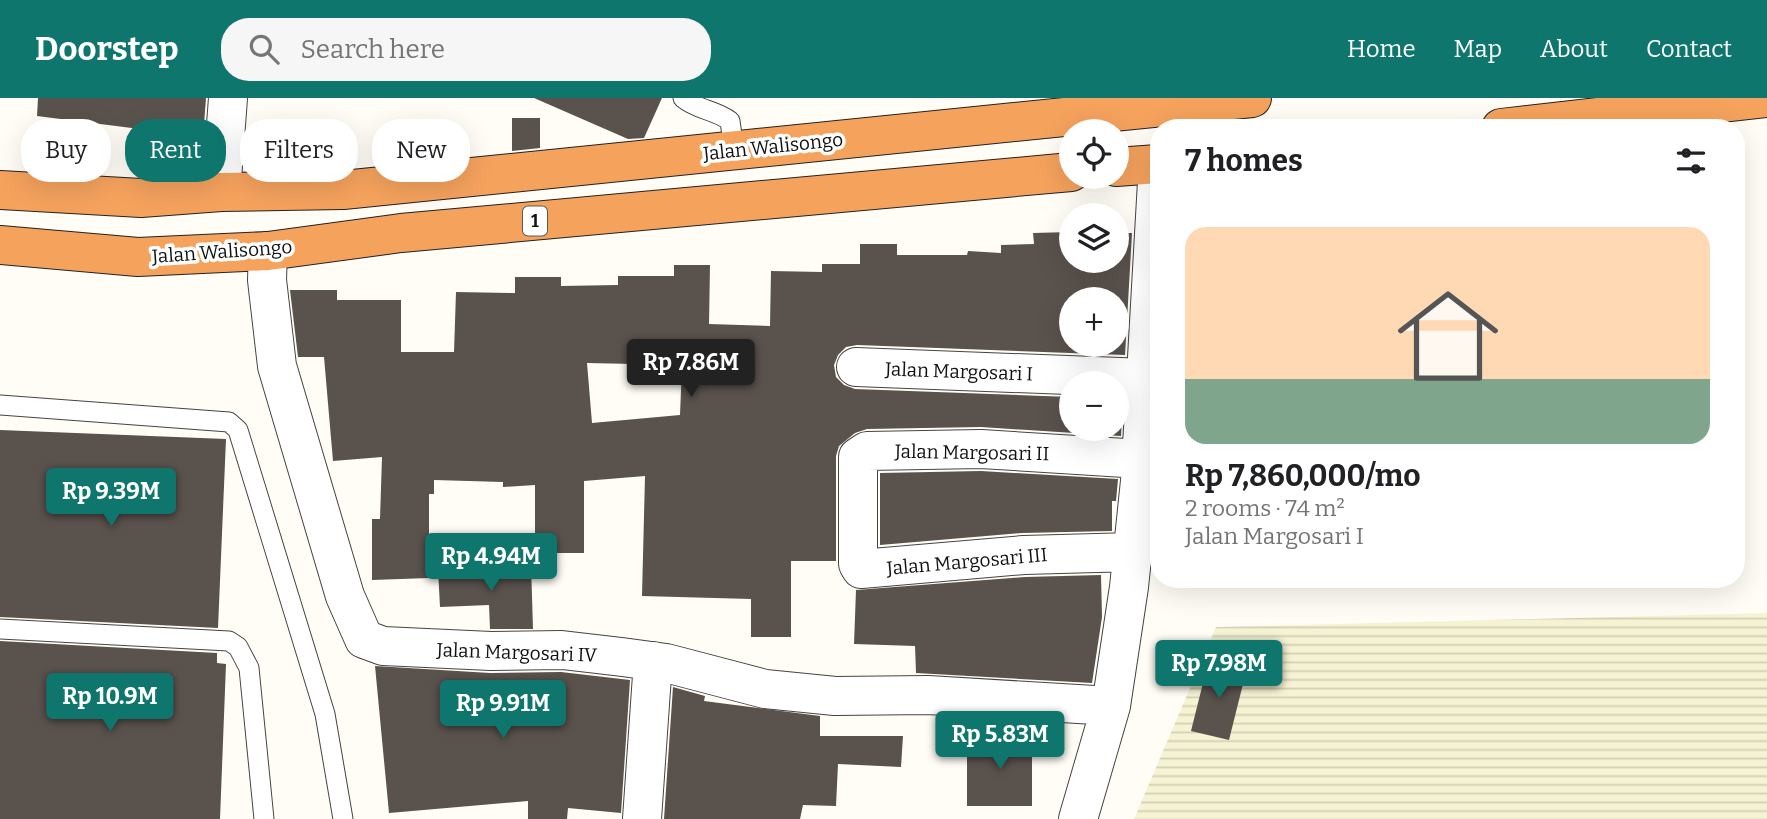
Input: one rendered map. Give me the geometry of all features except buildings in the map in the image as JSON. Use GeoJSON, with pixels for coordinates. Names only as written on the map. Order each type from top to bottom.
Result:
{"type":"FeatureCollection","features":[{"type":"Feature","properties":{"kind":"highway","name":"Jalan Walisongo"},"geometry":{"type":"LineString","coordinates":[[0,190],[141,198],[221,192],[343,190],[1252,98]]}},
{"type":"Feature","properties":{"kind":"highway"},"geometry":{"type":"LineString","coordinates":[[1542,119],[1593,108],[1765,98]]}},
{"type":"Feature","properties":{"kind":"highway"},"geometry":{"type":"LineString","coordinates":[[1129,166],[1150,165]]}},
{"type":"Feature","properties":{"kind":"highway","name":"Jalan Walisongo"},"geometry":{"type":"LineString","coordinates":[[0,244],[138,257],[268,251],[401,233],[1059,173]]}},
{"type":"Feature","properties":{"kind":"street"},"geometry":{"type":"LineString","coordinates":[[221,192],[228,98]]}},
{"type":"Feature","properties":{"kind":"street","name":"Jalan Margosari IV"},"geometry":{"type":"LineString","coordinates":[[268,251],[267,280],[277,366],[345,596],[364,639],[383,646],[491,651],[562,650],[653,661],[765,689],[835,696],[928,695],[1111,706]]}},
{"type":"Feature","properties":{"kind":"street"},"geometry":{"type":"LineString","coordinates":[[1078,819],[1111,706],[1133,552],[1150,307]]}},
{"type":"Feature","properties":{"kind":"street","name":"Jalan Margosari I"},"geometry":{"type":"LineString","coordinates":[[856,367],[1146,378]]}},
{"type":"Feature","properties":{"kind":"street","name":"Jalan Margosari II"},"geometry":{"type":"LineString","coordinates":[[856,510],[858,457],[863,452],[981,449],[1141,459]]}},
{"type":"Feature","properties":{"kind":"street","name":"Jalan Margosari III"},"geometry":{"type":"LineString","coordinates":[[856,510],[858,564],[863,569],[1011,556],[1133,552]]}},
{"type":"Feature","properties":{"kind":"street"},"geometry":{"type":"LineString","coordinates":[[642,819],[653,661]]}},
{"type":"Feature","properties":{"kind":"lane"},"geometry":{"type":"LineString","coordinates":[[683,98],[693,106],[722,115],[730,121],[734,150]]}},
{"type":"Feature","properties":{"kind":"lane"},"geometry":{"type":"LineString","coordinates":[[0,405],[229,422],[238,430],[325,713],[343,819]]}},
{"type":"Feature","properties":{"kind":"lane"},"geometry":{"type":"LineString","coordinates":[[0,629],[229,641],[238,647],[249,668],[264,819]]}},
{"type":"Feature","properties":{"kind":"shaded area"},"geometry":{"type":"Polygon","coordinates":[[[1767,613],[1767,819],[1134,819],[1216,627],[1767,613]]]}}]}
